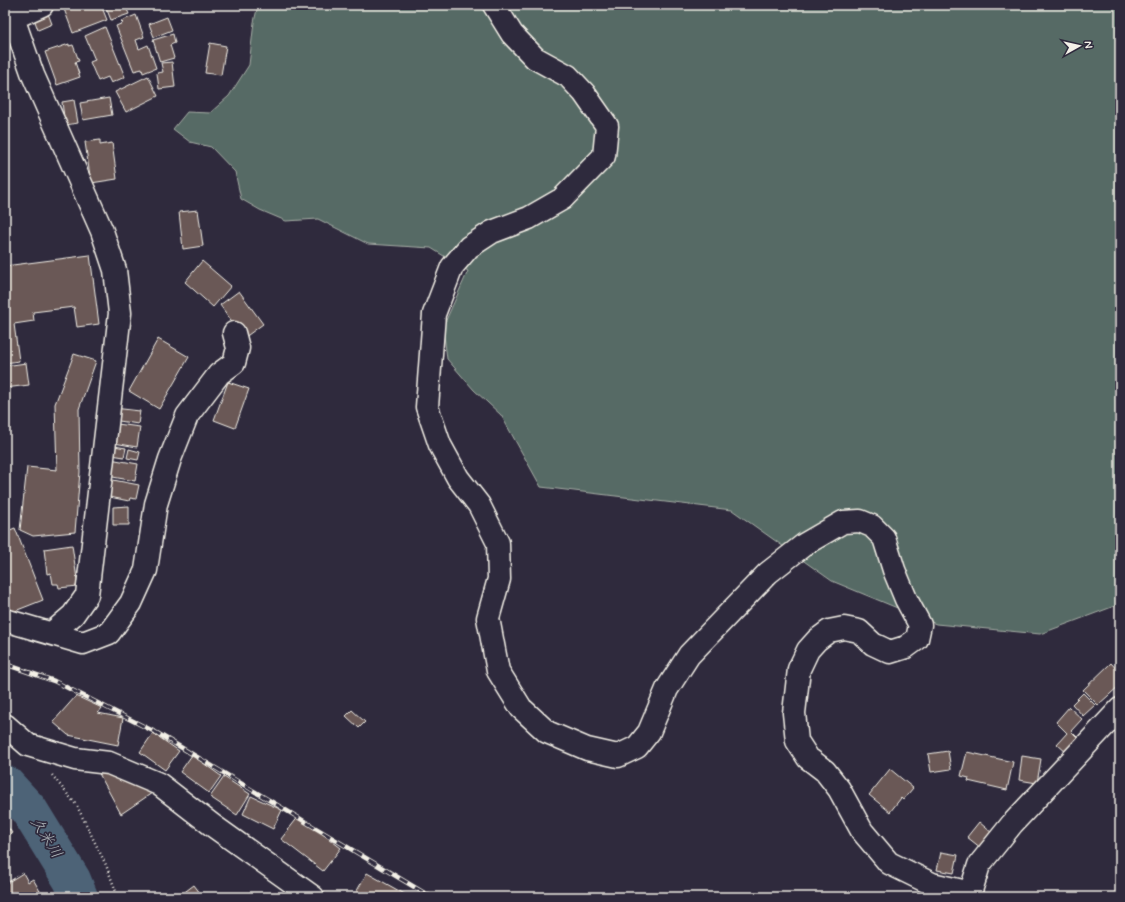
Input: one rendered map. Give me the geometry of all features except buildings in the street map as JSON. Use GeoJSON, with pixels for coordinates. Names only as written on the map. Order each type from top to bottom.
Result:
{"type":"FeatureCollection","features":[{"type":"Feature","properties":{"kind":"street"},"geometry":{"type":"LineString","coordinates":[[42,5],[9,18],[102,230],[115,270],[120,313],[87,595],[73,615],[52,633]]}},
{"type":"Feature","properties":{"kind":"street"},"geometry":{"type":"LineString","coordinates":[[494,5],[512,34],[535,58],[568,76],[584,93],[607,126],[604,156],[562,199],[529,218],[492,232],[469,247],[452,267],[434,314],[427,407],[440,445],[458,478],[479,506],[498,542],[499,579],[488,618],[498,671],[521,708],[547,732],[587,749],[618,756],[637,747],[649,732],[667,688],[689,655],[768,573],[805,544],[843,522],[860,521],[872,526],[884,538],[894,570],[906,599],[920,625],[917,639],[906,647],[890,652],[873,644],[859,631],[844,628],[829,631],[817,640],[808,650],[799,669],[794,713],[797,741],[808,758],[825,771],[839,789],[862,831],[889,863],[932,884],[970,895],[979,865],[1012,824],[1120,709]]}},
{"type":"Feature","properties":{"kind":"street"},"geometry":{"type":"LineString","coordinates":[[5,620],[52,633],[83,644],[109,633],[131,603],[146,570],[156,504],[170,459],[187,416],[219,374],[234,363],[238,348],[234,333]]}},
{"type":"Feature","properties":{"kind":"street"},"geometry":{"type":"LineString","coordinates":[[5,725],[28,745],[75,759],[109,763],[159,784],[212,825],[312,897]]}},
{"type":"Feature","properties":{"kind":"path"},"geometry":{"type":"LineString","coordinates":[[28,745],[77,806],[106,865],[118,897]]}},
{"type":"Feature","properties":{"kind":"green space"},"geometry":{"type":"Polygon","coordinates":[[[258,5],[1120,5],[1120,604],[1040,634],[936,624],[832,581],[732,510],[541,487],[501,415],[474,390],[447,359],[443,327],[468,271],[431,248],[368,244],[318,219],[286,221],[260,210],[241,199],[235,172],[211,147],[190,142],[173,129],[187,112],[210,113],[229,96],[249,65],[254,22],[258,5]]]}},
{"type":"Feature","properties":{"kind":"waterway","name":"久米川"},"geometry":{"type":"LineString","coordinates":[[5,784],[29,810],[72,880],[79,897]]}},
{"type":"Feature","properties":{"kind":"railway"},"geometry":{"type":"LineString","coordinates":[[5,664],[54,681],[157,733],[431,897]]}}]}
